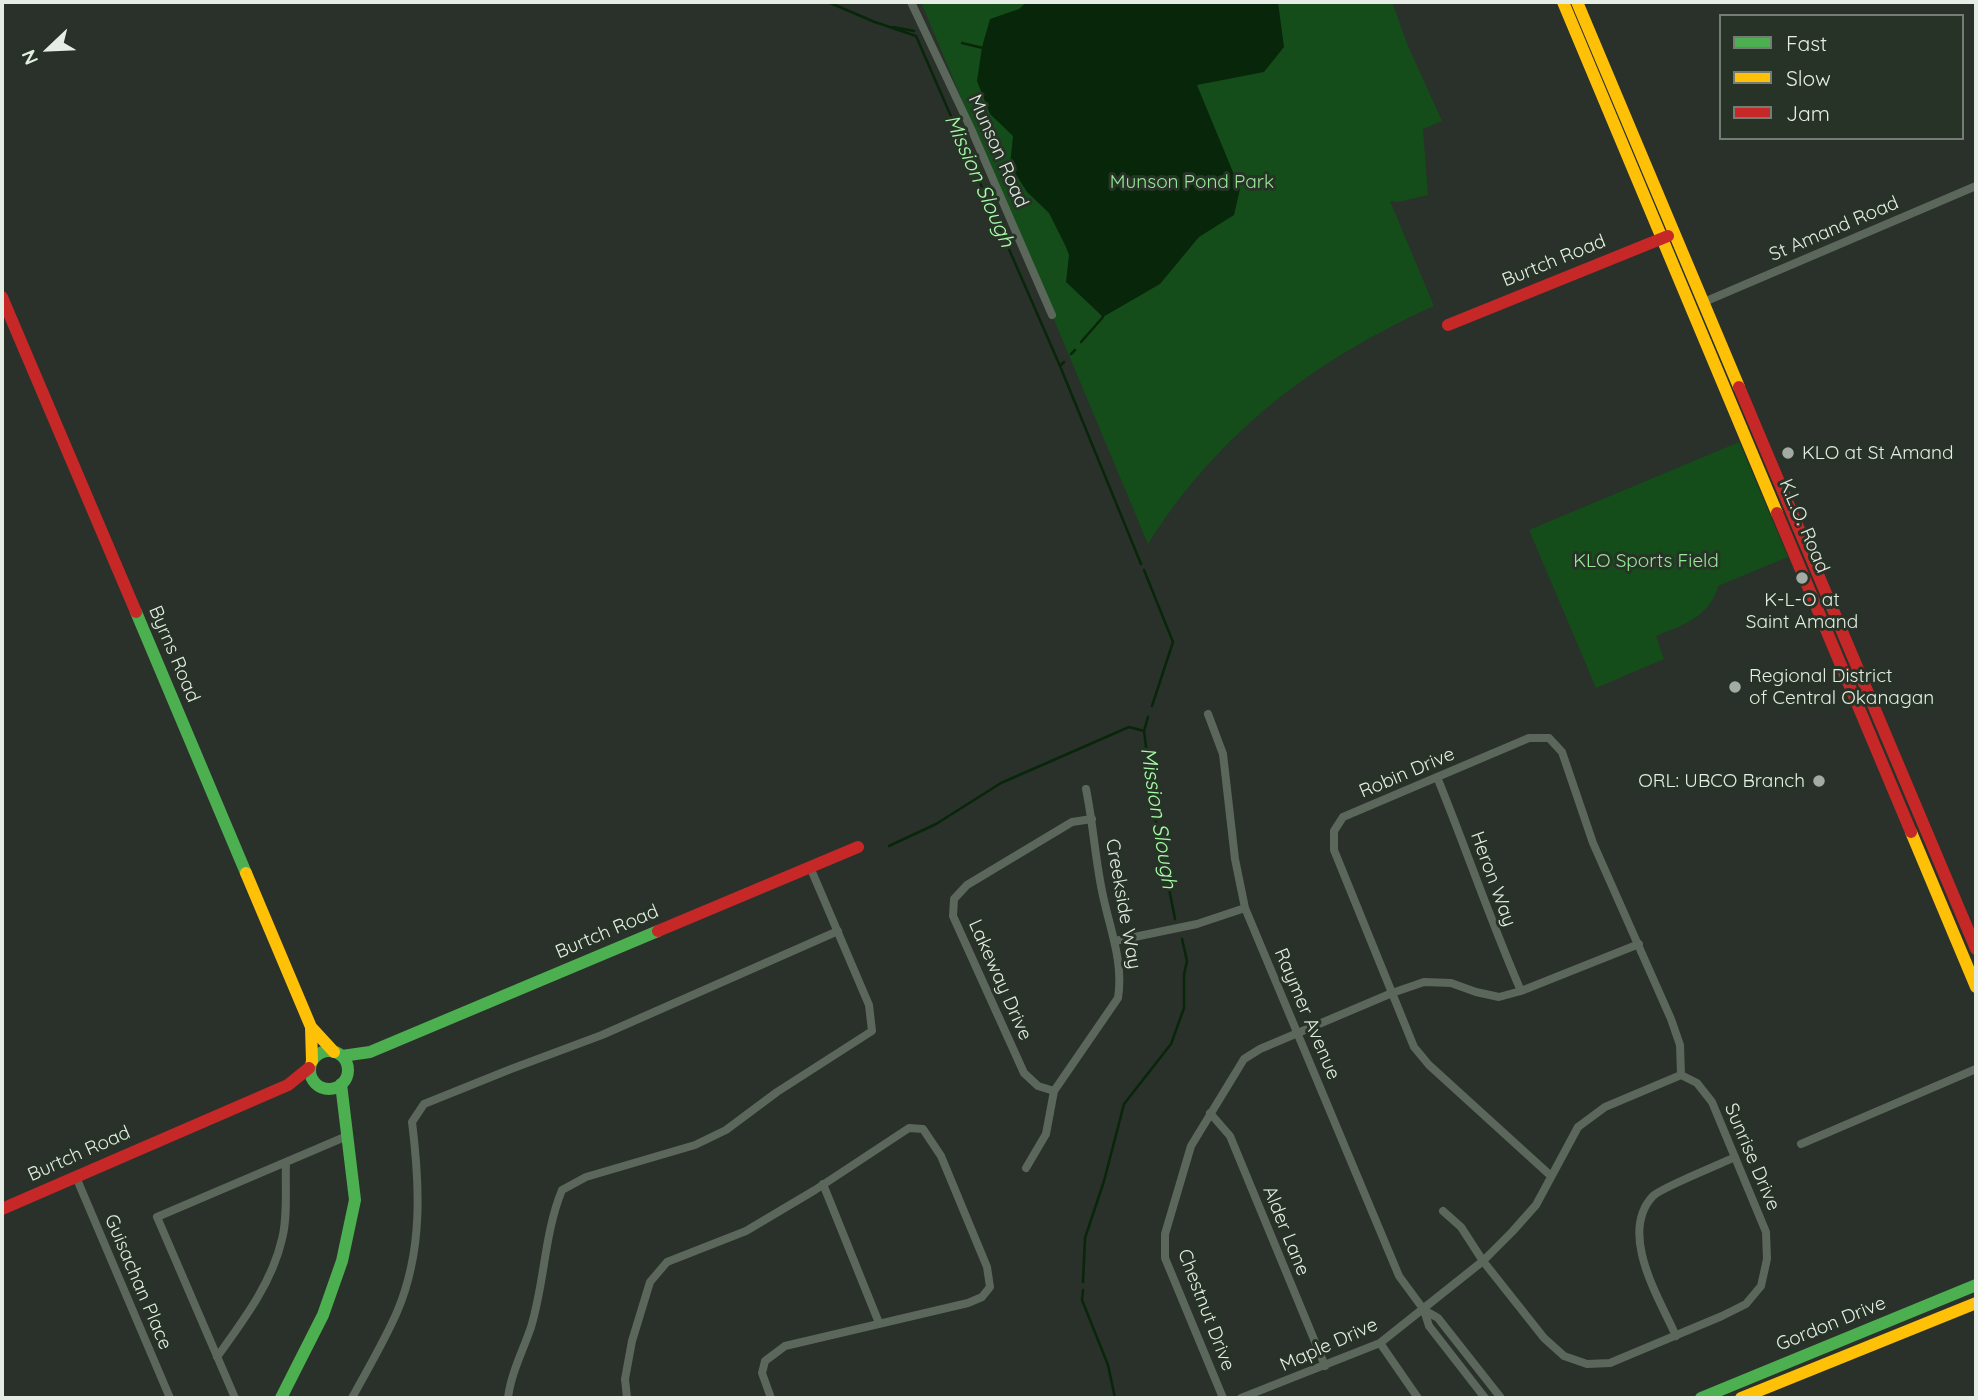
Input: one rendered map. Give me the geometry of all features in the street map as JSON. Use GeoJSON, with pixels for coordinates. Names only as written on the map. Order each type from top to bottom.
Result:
{"type":"FeatureCollection","features":[{"type":"Feature","properties":{"kind":"main road","name":"K.L.O. Road"},"geometry":{"type":"LineString","coordinates":[[1563,2],[1976,987]]}},
{"type":"Feature","properties":{"kind":"main road","name":"K.L.O. Road"},"geometry":{"type":"LineString","coordinates":[[1577,2],[1976,949]]}},
{"type":"Feature","properties":{"kind":"main road","name":"Burtch Road"},"geometry":{"type":"LineString","coordinates":[[1448,325],[1675,233]]}},
{"type":"Feature","properties":{"kind":"main road","name":"Byrns Road"},"geometry":{"type":"LineString","coordinates":[[2,297],[311,1027],[338,1054]]}},
{"type":"Feature","properties":{"kind":"main road","name":"Burtch Road"},"geometry":{"type":"LineString","coordinates":[[348,1071],[370,1052],[858,847]]}},
{"type":"Feature","properties":{"kind":"main road","name":"Byrns Road"},"geometry":{"type":"LineString","coordinates":[[311,1027],[311,1064]]}},
{"type":"Feature","properties":{"kind":"main road"},"geometry":{"type":"LineString","coordinates":[[281,1398],[323,1315],[342,1261],[355,1200],[341,1084],[348,1071],[347,1064],[338,1054],[321,1052],[311,1064],[311,1078],[343,1113]]}},
{"type":"Feature","properties":{"kind":"main road","name":"Burtch Road"},"geometry":{"type":"LineString","coordinates":[[338,1054],[370,1052]]}},
{"type":"Feature","properties":{"kind":"main road","name":"Burtch Road"},"geometry":{"type":"LineString","coordinates":[[2,1209],[288,1085],[311,1064]]}},
{"type":"Feature","properties":{"kind":"main road"},"geometry":{"type":"LineString","coordinates":[[321,1086],[335,1087],[341,1084]]}},
{"type":"Feature","properties":{"kind":"main road","name":"Burtch Road"},"geometry":{"type":"LineString","coordinates":[[288,1085],[321,1086]]}},
{"type":"Feature","properties":{"kind":"main road","name":"Gordon Drive"},"geometry":{"type":"LineString","coordinates":[[1701,1398],[1976,1285]]}},
{"type":"Feature","properties":{"kind":"main road","name":"Gordon Drive"},"geometry":{"type":"LineString","coordinates":[[1741,1398],[1976,1303]]}},
{"type":"Feature","properties":{"kind":"street","name":"Munson Road"},"geometry":{"type":"LineString","coordinates":[[911,2],[972,131],[1052,315]]}},
{"type":"Feature","properties":{"kind":"street","name":"St Amand Road"},"geometry":{"type":"LineString","coordinates":[[1704,302],[1976,186]]}},
{"type":"Feature","properties":{"kind":"street","name":"Raymer Avenue"},"geometry":{"type":"LineString","coordinates":[[1208,714],[1223,754],[1235,859],[1245,908],[1399,1276],[1424,1310],[1429,1326],[1485,1398]]}},
{"type":"Feature","properties":{"kind":"street","name":"Robin Drive"},"geometry":{"type":"LineString","coordinates":[[1551,1176],[1429,1065],[1414,1047],[1334,850],[1334,831],[1343,817],[1529,738],[1549,738],[1562,752],[1593,843],[1639,944],[1680,1045],[1681,1075]]}},
{"type":"Feature","properties":{"kind":"street","name":"Heron Way"},"geometry":{"type":"LineString","coordinates":[[1437,777],[1473,866],[1491,923],[1521,991]]}},
{"type":"Feature","properties":{"kind":"street","name":"Creekside Way"},"geometry":{"type":"LineString","coordinates":[[1026,1168],[1046,1134],[1054,1091],[1118,998],[1121,980],[1115,941],[1102,892],[1086,789]]}},
{"type":"Feature","properties":{"kind":"street","name":"Lakeway Drive"},"geometry":{"type":"LineString","coordinates":[[1054,1091],[1038,1086],[1024,1073],[953,916],[954,899],[967,885],[1072,822],[1092,819]]}},
{"type":"Feature","properties":{"kind":"street"},"geometry":{"type":"LineString","coordinates":[[508,1398],[509,1382],[531,1326],[553,1212],[562,1190],[586,1177],[667,1155],[726,1130],[777,1091],[872,1031],[869,1004],[810,867]]}},
{"type":"Feature","properties":{"kind":"street"},"geometry":{"type":"LineString","coordinates":[[1115,941],[1197,924],[1245,908]]}},
{"type":"Feature","properties":{"kind":"street"},"geometry":{"type":"LineString","coordinates":[[352,1398],[397,1311],[410,1266],[418,1223],[418,1171],[412,1122],[424,1104],[602,1035],[838,931]]}},
{"type":"Feature","properties":{"kind":"street","name":"Chestnut Drive"},"geometry":{"type":"LineString","coordinates":[[1223,1398],[1165,1258],[1166,1234],[1191,1146],[1244,1059],[1259,1049],[1424,982],[1451,983],[1499,997],[1521,991],[1639,944]]}},
{"type":"Feature","properties":{"kind":"street"},"geometry":{"type":"LineString","coordinates":[[1801,1144],[1976,1069]]}},
{"type":"Feature","properties":{"kind":"street"},"geometry":{"type":"LineString","coordinates":[[1424,1310],[1483,1261],[1536,1205],[1578,1127],[1605,1107],[1681,1075]]}},
{"type":"Feature","properties":{"kind":"street","name":"Sunrise Drive"},"geometry":{"type":"LineString","coordinates":[[1443,1211],[1461,1227],[1483,1261],[1544,1338],[1564,1356],[1587,1364],[1610,1363],[1746,1304],[1761,1286],[1767,1259],[1766,1232],[1712,1102],[1697,1083],[1681,1075]]}},
{"type":"Feature","properties":{"kind":"street","name":"Alder Lane"},"geometry":{"type":"LineString","coordinates":[[1210,1113],[1230,1136],[1325,1366]]}},
{"type":"Feature","properties":{"kind":"street"},"geometry":{"type":"LineString","coordinates":[[627,1398],[625,1380],[632,1340],[650,1282],[667,1262],[746,1231],[909,1128],[923,1129],[941,1156],[986,1268],[990,1287],[982,1297],[968,1303],[785,1346],[765,1361],[762,1373],[771,1398]]}},
{"type":"Feature","properties":{"kind":"street"},"geometry":{"type":"LineString","coordinates":[[235,1398],[157,1217],[347,1136]]}},
{"type":"Feature","properties":{"kind":"street"},"geometry":{"type":"LineString","coordinates":[[1676,1336],[1640,1258],[1638,1240],[1643,1214],[1653,1195],[1735,1157]]}},
{"type":"Feature","properties":{"kind":"street"},"geometry":{"type":"LineString","coordinates":[[217,1357],[266,1283],[283,1238],[286,1163]]}},
{"type":"Feature","properties":{"kind":"street","name":"Guisachan Place"},"geometry":{"type":"LineString","coordinates":[[76,1177],[170,1398]]}},
{"type":"Feature","properties":{"kind":"street"},"geometry":{"type":"LineString","coordinates":[[823,1184],[879,1323]]}},
{"type":"Feature","properties":{"kind":"street","name":"Raymer Avenue"},"geometry":{"type":"LineString","coordinates":[[1424,1310],[1438,1318],[1502,1398]]}},
{"type":"Feature","properties":{"kind":"street","name":"Maple Drive"},"geometry":{"type":"LineString","coordinates":[[1241,1398],[1380,1343],[1424,1310]]}},
{"type":"Feature","properties":{"kind":"street"},"geometry":{"type":"LineString","coordinates":[[1380,1343],[1418,1398]]}},
{"type":"Feature","properties":{"kind":"green space","name":"Munson Pond Park"},"geometry":{"type":"Polygon","coordinates":[[[921,2],[1392,2],[1408,46],[1442,121],[1423,129],[1428,195],[1398,202],[1390,201],[1434,306],[1349,350],[1273,403],[1206,467],[1148,544],[921,2]]]}},
{"type":"Feature","properties":{"kind":"green space","name":"KLO Sports Field"},"geometry":{"type":"Polygon","coordinates":[[[1739,442],[1788,557],[1718,586],[1714,597],[1702,613],[1685,624],[1656,636],[1664,659],[1596,688],[1529,530],[1739,442]]]}},
{"type":"Feature","properties":{"kind":"shaded area"},"geometry":{"type":"Polygon","coordinates":[[[1027,2],[1278,2],[1284,47],[1264,72],[1197,85],[1240,189],[1234,215],[1199,237],[1160,284],[1103,317],[1066,282],[1069,255],[1066,247],[1049,213],[1027,192],[1010,165],[1013,136],[990,114],[977,81],[990,19],[1019,9],[1027,2]]]}},
{"type":"Feature","properties":{"kind":"waterway","name":"Mission Slough"},"geometry":{"type":"LineString","coordinates":[[828,2],[877,23]]}},
{"type":"Feature","properties":{"kind":"waterway","name":"Mission Slough"},"geometry":{"type":"LineString","coordinates":[[875,22],[916,36],[1060,366]]}},
{"type":"Feature","properties":{"kind":"waterway","name":"Mission Slough"},"geometry":{"type":"LineString","coordinates":[[893,27],[914,31]]}},
{"type":"Feature","properties":{"kind":"waterway","name":"Mission Slough"},"geometry":{"type":"LineString","coordinates":[[962,43],[983,48]]}},
{"type":"Feature","properties":{"kind":"waterway","name":"Mission Slough"},"geometry":{"type":"LineString","coordinates":[[1081,342],[1103,317]]}},
{"type":"Feature","properties":{"kind":"waterway","name":"Mission Slough"},"geometry":{"type":"LineString","coordinates":[[1071,354],[1075,350]]}},
{"type":"Feature","properties":{"kind":"waterway","name":"Mission Slough"},"geometry":{"type":"LineString","coordinates":[[1064,362],[1060,366],[1141,564]]}},
{"type":"Feature","properties":{"kind":"waterway","name":"Mission Slough"},"geometry":{"type":"LineString","coordinates":[[1144,570],[1173,642],[1152,706]]}},
{"type":"Feature","properties":{"kind":"waterway","name":"Mission Slough"},"geometry":{"type":"LineString","coordinates":[[1148,717],[1144,731],[1156,823],[1175,919]]}},
{"type":"Feature","properties":{"kind":"waterway"},"geometry":{"type":"LineString","coordinates":[[889,846],[936,824],[1001,783],[1129,727],[1144,731]]}},
{"type":"Feature","properties":{"kind":"waterway","name":"Mission Slough"},"geometry":{"type":"LineString","coordinates":[[1083,1282],[1085,1238],[1104,1181],[1124,1104],[1171,1044],[1184,1008],[1184,974],[1187,961],[1182,939]]}},
{"type":"Feature","properties":{"kind":"waterway","name":"Mission Slough"},"geometry":{"type":"LineString","coordinates":[[1083,1290],[1082,1300],[1108,1365],[1115,1398]]}},
{"type":"Feature","properties":{"kind":"traffic: fast"},"geometry":{"type":"LineString","coordinates":[[136,612],[246,873]]}},
{"type":"Feature","properties":{"kind":"traffic: fast"},"geometry":{"type":"LineString","coordinates":[[342,1056],[370,1052],[658,931]]}},
{"type":"Feature","properties":{"kind":"traffic: fast"},"geometry":{"type":"LineString","coordinates":[[329,1051],[342,1057],[348,1070],[342,1083],[329,1089],[316,1083],[310,1070],[316,1057],[329,1051]]}},
{"type":"Feature","properties":{"kind":"traffic: fast"},"geometry":{"type":"LineString","coordinates":[[281,1398],[323,1315],[342,1261],[355,1200],[341,1084]]}},
{"type":"Feature","properties":{"kind":"traffic: fast"},"geometry":{"type":"LineString","coordinates":[[1701,1398],[1976,1285]]}},
{"type":"Feature","properties":{"kind":"traffic: slow"},"geometry":{"type":"LineString","coordinates":[[1563,2],[1777,513]]}},
{"type":"Feature","properties":{"kind":"traffic: slow"},"geometry":{"type":"LineString","coordinates":[[1577,2],[1739,387]]}},
{"type":"Feature","properties":{"kind":"traffic: slow"},"geometry":{"type":"LineString","coordinates":[[1911,832],[1976,987]]}},
{"type":"Feature","properties":{"kind":"traffic: slow"},"geometry":{"type":"LineString","coordinates":[[246,873],[311,1027],[312,1061]]}},
{"type":"Feature","properties":{"kind":"traffic: slow"},"geometry":{"type":"LineString","coordinates":[[311,1027],[334,1052]]}},
{"type":"Feature","properties":{"kind":"traffic: slow"},"geometry":{"type":"LineString","coordinates":[[1741,1398],[1976,1303]]}},
{"type":"Feature","properties":{"kind":"traffic: jam"},"geometry":{"type":"LineString","coordinates":[[1448,325],[1668,236]]}},
{"type":"Feature","properties":{"kind":"traffic: jam"},"geometry":{"type":"LineString","coordinates":[[2,297],[136,612]]}},
{"type":"Feature","properties":{"kind":"traffic: jam"},"geometry":{"type":"LineString","coordinates":[[1739,387],[1976,949]]}},
{"type":"Feature","properties":{"kind":"traffic: jam"},"geometry":{"type":"LineString","coordinates":[[1777,513],[1911,832]]}},
{"type":"Feature","properties":{"kind":"traffic: jam"},"geometry":{"type":"LineString","coordinates":[[658,931],[858,847]]}},
{"type":"Feature","properties":{"kind":"traffic: jam"},"geometry":{"type":"LineString","coordinates":[[2,1209],[288,1085],[309,1068]]}},
{"type":"Feature","properties":{"kind":"place","name":"KLO at St Amand"},"geometry":{"type":"Point","coordinates":[1788,453]}},
{"type":"Feature","properties":{"kind":"place","name":"K-L-O at Saint Amand"},"geometry":{"type":"Point","coordinates":[1802,578]}},
{"type":"Feature","properties":{"kind":"place","name":"Regional District of Central Okanagan"},"geometry":{"type":"Point","coordinates":[1735,687]}},
{"type":"Feature","properties":{"kind":"place","name":"ORL: UBCO Branch"},"geometry":{"type":"Point","coordinates":[1819,781]}}]}
